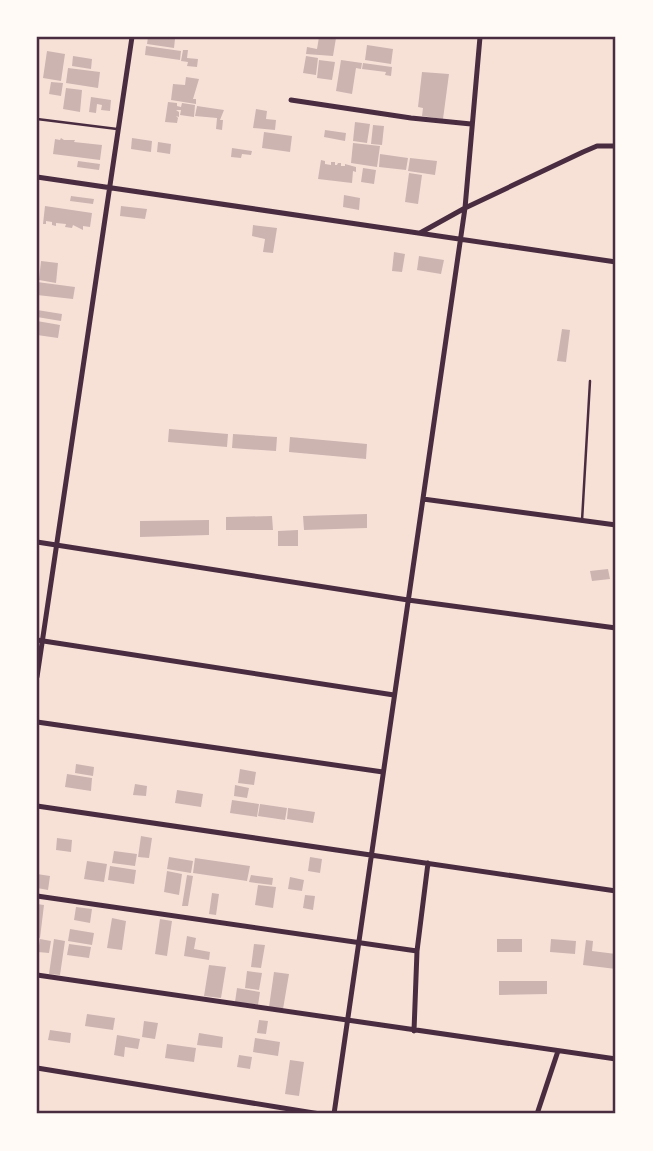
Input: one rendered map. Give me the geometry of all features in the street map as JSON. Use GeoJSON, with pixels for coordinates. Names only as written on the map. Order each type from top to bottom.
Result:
{"type":"FeatureCollection","features":[{"type":"Feature","properties":{"kind":"street"},"geometry":{"type":"LineString","coordinates":[[37,677],[39,641],[56,545],[132,37]]}},
{"type":"Feature","properties":{"kind":"street"},"geometry":{"type":"LineString","coordinates":[[334,1114],[461,239],[480,37]]}},
{"type":"Feature","properties":{"kind":"street"},"geometry":{"type":"LineString","coordinates":[[291,100],[471,124]]}},
{"type":"Feature","properties":{"kind":"street"},"geometry":{"type":"LineString","coordinates":[[420,233],[465,208],[597,146],[616,146]]}},
{"type":"Feature","properties":{"kind":"street"},"geometry":{"type":"LineString","coordinates":[[37,177],[616,262]]}},
{"type":"Feature","properties":{"kind":"street"},"geometry":{"type":"LineString","coordinates":[[423,499],[616,525]]}},
{"type":"Feature","properties":{"kind":"street"},"geometry":{"type":"LineString","coordinates":[[37,542],[408,600],[616,628]]}},
{"type":"Feature","properties":{"kind":"street"},"geometry":{"type":"LineString","coordinates":[[39,641],[394,695]]}},
{"type":"Feature","properties":{"kind":"street"},"geometry":{"type":"LineString","coordinates":[[37,722],[383,772]]}},
{"type":"Feature","properties":{"kind":"street"},"geometry":{"type":"LineString","coordinates":[[37,806],[616,891]]}},
{"type":"Feature","properties":{"kind":"street"},"geometry":{"type":"LineString","coordinates":[[414,1031],[416,951],[428,863]]}},
{"type":"Feature","properties":{"kind":"street"},"geometry":{"type":"LineString","coordinates":[[37,896],[416,951]]}},
{"type":"Feature","properties":{"kind":"street"},"geometry":{"type":"LineString","coordinates":[[37,975],[616,1059]]}},
{"type":"Feature","properties":{"kind":"street"},"geometry":{"type":"LineString","coordinates":[[537,1114],[558,1051]]}},
{"type":"Feature","properties":{"kind":"street"},"geometry":{"type":"LineString","coordinates":[[37,1068],[320,1114]]}},
{"type":"Feature","properties":{"kind":"lane"},"geometry":{"type":"LineString","coordinates":[[37,119],[118,130]]}},
{"type":"Feature","properties":{"kind":"lane"},"geometry":{"type":"LineString","coordinates":[[582,521],[590,381]]}},
{"type":"Feature","properties":{"kind":"building"},"geometry":{"type":"Polygon","coordinates":[[[148,37],[175,39],[174,48],[147,44],[148,37]]]}},
{"type":"Feature","properties":{"kind":"building"},"geometry":{"type":"Polygon","coordinates":[[[319,37],[336,38],[333,56],[306,54],[307,47],[317,49],[319,37]]]}},
{"type":"Feature","properties":{"kind":"building"},"geometry":{"type":"Polygon","coordinates":[[[367,45],[393,49],[391,64],[365,60],[367,45]]]}},
{"type":"Feature","properties":{"kind":"building"},"geometry":{"type":"Polygon","coordinates":[[[146,46],[181,51],[180,60],[145,55],[146,46]]]}},
{"type":"Feature","properties":{"kind":"building"},"geometry":{"type":"Polygon","coordinates":[[[183,50],[188,50],[187,58],[198,59],[197,67],[187,66],[188,62],[181,61],[183,50]]]}},
{"type":"Feature","properties":{"kind":"building"},"geometry":{"type":"Polygon","coordinates":[[[47,51],[65,54],[61,81],[43,78],[47,51]]]}},
{"type":"Feature","properties":{"kind":"building"},"geometry":{"type":"Polygon","coordinates":[[[73,56],[92,59],[91,69],[72,66],[73,56]]]}},
{"type":"Feature","properties":{"kind":"building"},"geometry":{"type":"Polygon","coordinates":[[[306,56],[318,58],[316,75],[303,73],[306,56]]]}},
{"type":"Feature","properties":{"kind":"building"},"geometry":{"type":"Polygon","coordinates":[[[319,60],[335,62],[332,80],[317,78],[319,60]]]}},
{"type":"Feature","properties":{"kind":"building"},"geometry":{"type":"Polygon","coordinates":[[[341,60],[362,63],[361,69],[356,68],[352,94],[336,91],[341,60]]]}},
{"type":"Feature","properties":{"kind":"building"},"geometry":{"type":"Polygon","coordinates":[[[363,63],[392,67],[391,76],[385,75],[386,72],[362,69],[363,63]]]}},
{"type":"Feature","properties":{"kind":"building"},"geometry":{"type":"Polygon","coordinates":[[[68,68],[100,72],[98,88],[66,83],[68,68]]]}},
{"type":"Feature","properties":{"kind":"building"},"geometry":{"type":"Polygon","coordinates":[[[422,72],[449,74],[443,119],[422,116],[423,108],[418,107],[422,72]]]}},
{"type":"Feature","properties":{"kind":"building"},"geometry":{"type":"Polygon","coordinates":[[[186,77],[199,79],[193,99],[196,99],[196,104],[171,100],[173,84],[185,85],[186,77]]]}},
{"type":"Feature","properties":{"kind":"building"},"geometry":{"type":"Polygon","coordinates":[[[51,82],[63,83],[61,96],[49,94],[51,82]]]}},
{"type":"Feature","properties":{"kind":"building"},"geometry":{"type":"Polygon","coordinates":[[[66,88],[82,90],[80,112],[63,109],[66,88]]]}},
{"type":"Feature","properties":{"kind":"building"},"geometry":{"type":"Polygon","coordinates":[[[91,97],[111,100],[110,111],[101,110],[102,105],[97,104],[96,113],[89,112],[91,97]]]}},
{"type":"Feature","properties":{"kind":"building"},"geometry":{"type":"Polygon","coordinates":[[[168,102],[177,103],[177,106],[181,107],[182,103],[195,105],[194,117],[180,115],[181,110],[176,110],[179,112],[179,117],[176,116],[177,123],[165,122],[168,102]]]}},
{"type":"Feature","properties":{"kind":"building"},"geometry":{"type":"Polygon","coordinates":[[[197,106],[224,110],[220,120],[223,120],[222,130],[216,129],[217,118],[195,116],[197,106]]]}},
{"type":"Feature","properties":{"kind":"building"},"geometry":{"type":"Polygon","coordinates":[[[256,109],[267,111],[266,119],[276,120],[275,130],[253,128],[256,109]]]}},
{"type":"Feature","properties":{"kind":"building"},"geometry":{"type":"Polygon","coordinates":[[[355,122],[370,124],[367,143],[353,141],[355,122]]]}},
{"type":"Feature","properties":{"kind":"building"},"geometry":{"type":"Polygon","coordinates":[[[373,125],[384,126],[382,145],[371,144],[373,125]]]}},
{"type":"Feature","properties":{"kind":"building"},"geometry":{"type":"Polygon","coordinates":[[[325,130],[346,133],[345,141],[324,137],[325,130]]]}},
{"type":"Feature","properties":{"kind":"building"},"geometry":{"type":"Polygon","coordinates":[[[264,132],[292,136],[290,152],[262,148],[264,132]]]}},
{"type":"Feature","properties":{"kind":"building"},"geometry":{"type":"Polygon","coordinates":[[[132,138],[152,141],[151,152],[131,149],[132,138]]]}},
{"type":"Feature","properties":{"kind":"building"},"geometry":{"type":"Polygon","coordinates":[[[55,139],[102,145],[100,160],[53,154],[55,139]]]}},
{"type":"Feature","properties":{"kind":"building"},"geometry":{"type":"Polygon","coordinates":[[[158,142],[171,144],[170,154],[157,152],[158,142]]]}},
{"type":"Feature","properties":{"kind":"building"},"geometry":{"type":"Polygon","coordinates":[[[353,143],[380,146],[377,167],[351,163],[353,143]]]}},
{"type":"Feature","properties":{"kind":"building"},"geometry":{"type":"Polygon","coordinates":[[[232,148],[252,151],[251,155],[231,157],[232,148]]]}},
{"type":"Feature","properties":{"kind":"building"},"geometry":{"type":"Polygon","coordinates":[[[380,154],[408,158],[406,170],[379,167],[380,154]]]}},
{"type":"Feature","properties":{"kind":"building"},"geometry":{"type":"Polygon","coordinates":[[[410,158],[437,161],[435,175],[408,171],[410,158]]]}},
{"type":"Feature","properties":{"kind":"building"},"geometry":{"type":"Polygon","coordinates":[[[321,160],[325,161],[325,164],[331,165],[331,162],[335,162],[335,165],[341,163],[341,166],[345,164],[356,167],[352,183],[318,179],[321,160]]]}},
{"type":"Feature","properties":{"kind":"building"},"geometry":{"type":"Polygon","coordinates":[[[78,161],[100,164],[99,170],[77,167],[78,161]]]}},
{"type":"Feature","properties":{"kind":"building"},"geometry":{"type":"Polygon","coordinates":[[[363,168],[376,170],[374,184],[361,182],[363,168]]]}},
{"type":"Feature","properties":{"kind":"building"},"geometry":{"type":"Polygon","coordinates":[[[409,173],[422,175],[418,204],[405,202],[409,173]]]}},
{"type":"Feature","properties":{"kind":"building"},"geometry":{"type":"Polygon","coordinates":[[[344,195],[360,198],[359,210],[343,207],[344,195]]]}},
{"type":"Feature","properties":{"kind":"building"},"geometry":{"type":"Polygon","coordinates":[[[71,196],[94,199],[93,204],[70,201],[71,196]]]}},
{"type":"Feature","properties":{"kind":"building"},"geometry":{"type":"Polygon","coordinates":[[[45,206],[92,213],[90,227],[83,226],[83,230],[73,225],[72,228],[56,223],[56,226],[46,221],[46,224],[43,224],[45,206]]]}},
{"type":"Feature","properties":{"kind":"building"},"geometry":{"type":"Polygon","coordinates":[[[121,206],[147,209],[145,219],[120,216],[121,206]]]}},
{"type":"Feature","properties":{"kind":"building"},"geometry":{"type":"Polygon","coordinates":[[[253,225],[277,228],[273,253],[263,252],[265,239],[252,236],[253,225]]]}},
{"type":"Feature","properties":{"kind":"building"},"geometry":{"type":"Polygon","coordinates":[[[394,252],[405,254],[402,272],[392,271],[394,252]]]}},
{"type":"Feature","properties":{"kind":"building"},"geometry":{"type":"Polygon","coordinates":[[[419,256],[444,260],[441,274],[417,270],[419,256]]]}},
{"type":"Feature","properties":{"kind":"building"},"geometry":{"type":"Polygon","coordinates":[[[41,261],[58,263],[56,283],[39,280],[41,261]]]}},
{"type":"Feature","properties":{"kind":"building"},"geometry":{"type":"Polygon","coordinates":[[[37,282],[75,287],[73,299],[37,295],[37,282]]]}},
{"type":"Feature","properties":{"kind":"building"},"geometry":{"type":"Polygon","coordinates":[[[37,310],[62,314],[61,321],[37,317],[37,310]]]}},
{"type":"Feature","properties":{"kind":"building"},"geometry":{"type":"Polygon","coordinates":[[[37,321],[60,325],[58,338],[37,335],[37,321]]]}},
{"type":"Feature","properties":{"kind":"building"},"geometry":{"type":"Polygon","coordinates":[[[562,329],[570,330],[566,362],[557,361],[562,329]]]}},
{"type":"Feature","properties":{"kind":"building"},"geometry":{"type":"Polygon","coordinates":[[[169,429],[228,434],[227,447],[168,442],[169,429]]]}},
{"type":"Feature","properties":{"kind":"building"},"geometry":{"type":"Polygon","coordinates":[[[233,434],[277,437],[276,451],[232,448],[233,434]]]}},
{"type":"Feature","properties":{"kind":"building"},"geometry":{"type":"Polygon","coordinates":[[[290,437],[367,444],[366,459],[289,452],[290,437]]]}},
{"type":"Feature","properties":{"kind":"building"},"geometry":{"type":"Polygon","coordinates":[[[367,514],[367,528],[304,530],[303,516],[367,514]]]}},
{"type":"Feature","properties":{"kind":"building"},"geometry":{"type":"Polygon","coordinates":[[[272,516],[273,530],[226,530],[226,517],[272,516]]]}},
{"type":"Feature","properties":{"kind":"building"},"geometry":{"type":"Polygon","coordinates":[[[209,520],[209,535],[140,537],[140,521],[209,520]]]}},
{"type":"Feature","properties":{"kind":"building"},"geometry":{"type":"Polygon","coordinates":[[[298,530],[298,546],[278,546],[278,531],[298,530]]]}},
{"type":"Feature","properties":{"kind":"building"},"geometry":{"type":"Polygon","coordinates":[[[608,569],[610,579],[592,581],[590,571],[608,569]]]}},
{"type":"Feature","properties":{"kind":"building"},"geometry":{"type":"Polygon","coordinates":[[[76,764],[94,767],[93,776],[75,773],[76,764]]]}},
{"type":"Feature","properties":{"kind":"building"},"geometry":{"type":"Polygon","coordinates":[[[240,769],[256,772],[254,785],[238,783],[240,769]]]}},
{"type":"Feature","properties":{"kind":"building"},"geometry":{"type":"Polygon","coordinates":[[[67,774],[92,778],[91,791],[65,787],[67,774]]]}},
{"type":"Feature","properties":{"kind":"building"},"geometry":{"type":"Polygon","coordinates":[[[135,784],[147,786],[146,796],[133,795],[135,784]]]}},
{"type":"Feature","properties":{"kind":"building"},"geometry":{"type":"Polygon","coordinates":[[[235,785],[249,788],[247,798],[234,796],[235,785]]]}},
{"type":"Feature","properties":{"kind":"building"},"geometry":{"type":"Polygon","coordinates":[[[177,790],[203,794],[201,807],[175,803],[177,790]]]}},
{"type":"Feature","properties":{"kind":"building"},"geometry":{"type":"Polygon","coordinates":[[[232,800],[259,804],[257,817],[230,813],[232,800]]]}},
{"type":"Feature","properties":{"kind":"building"},"geometry":{"type":"Polygon","coordinates":[[[260,804],[287,808],[285,820],[258,816],[260,804]]]}},
{"type":"Feature","properties":{"kind":"building"},"geometry":{"type":"Polygon","coordinates":[[[288,808],[315,812],[313,823],[287,819],[288,808]]]}},
{"type":"Feature","properties":{"kind":"building"},"geometry":{"type":"Polygon","coordinates":[[[141,836],[152,838],[149,858],[138,857],[141,836]]]}},
{"type":"Feature","properties":{"kind":"building"},"geometry":{"type":"Polygon","coordinates":[[[57,838],[72,840],[71,852],[56,850],[57,838]]]}},
{"type":"Feature","properties":{"kind":"building"},"geometry":{"type":"Polygon","coordinates":[[[114,851],[137,854],[135,866],[112,863],[114,851]]]}},
{"type":"Feature","properties":{"kind":"building"},"geometry":{"type":"Polygon","coordinates":[[[169,857],[193,861],[191,873],[167,869],[169,857]]]}},
{"type":"Feature","properties":{"kind":"building"},"geometry":{"type":"Polygon","coordinates":[[[310,857],[322,859],[320,873],[308,871],[310,857]]]}},
{"type":"Feature","properties":{"kind":"building"},"geometry":{"type":"Polygon","coordinates":[[[195,858],[250,866],[247,881],[193,873],[195,858]]]}},
{"type":"Feature","properties":{"kind":"building"},"geometry":{"type":"Polygon","coordinates":[[[87,861],[107,864],[104,882],[84,879],[87,861]]]}},
{"type":"Feature","properties":{"kind":"building"},"geometry":{"type":"Polygon","coordinates":[[[110,866],[136,870],[134,884],[108,880],[110,866]]]}},
{"type":"Feature","properties":{"kind":"building"},"geometry":{"type":"Polygon","coordinates":[[[167,871],[182,874],[179,895],[164,892],[167,871]]]}},
{"type":"Feature","properties":{"kind":"building"},"geometry":{"type":"Polygon","coordinates":[[[37,874],[50,876],[48,890],[37,888],[37,874]]]}},
{"type":"Feature","properties":{"kind":"building"},"geometry":{"type":"Polygon","coordinates":[[[187,875],[193,876],[188,906],[182,906],[187,875]]]}},
{"type":"Feature","properties":{"kind":"building"},"geometry":{"type":"Polygon","coordinates":[[[251,875],[273,878],[272,885],[249,882],[251,875]]]}},
{"type":"Feature","properties":{"kind":"building"},"geometry":{"type":"Polygon","coordinates":[[[290,877],[304,880],[302,891],[288,889],[290,877]]]}},
{"type":"Feature","properties":{"kind":"building"},"geometry":{"type":"Polygon","coordinates":[[[258,885],[276,887],[273,908],[255,905],[258,885]]]}},
{"type":"Feature","properties":{"kind":"building"},"geometry":{"type":"Polygon","coordinates":[[[212,893],[219,894],[216,915],[209,914],[212,893]]]}},
{"type":"Feature","properties":{"kind":"building"},"geometry":{"type":"Polygon","coordinates":[[[305,895],[315,896],[313,910],[303,908],[305,895]]]}},
{"type":"Feature","properties":{"kind":"building"},"geometry":{"type":"Polygon","coordinates":[[[37,904],[44,905],[40,938],[37,937],[37,904]]]}},
{"type":"Feature","properties":{"kind":"building"},"geometry":{"type":"Polygon","coordinates":[[[76,907],[92,909],[90,923],[74,920],[76,907]]]}},
{"type":"Feature","properties":{"kind":"building"},"geometry":{"type":"Polygon","coordinates":[[[112,918],[126,921],[122,950],[107,948],[112,918]]]}},
{"type":"Feature","properties":{"kind":"building"},"geometry":{"type":"Polygon","coordinates":[[[160,919],[172,921],[167,956],[155,954],[160,919]]]}},
{"type":"Feature","properties":{"kind":"building"},"geometry":{"type":"Polygon","coordinates":[[[70,929],[94,933],[92,945],[68,941],[70,929]]]}},
{"type":"Feature","properties":{"kind":"building"},"geometry":{"type":"Polygon","coordinates":[[[187,936],[196,938],[194,949],[210,952],[209,960],[184,956],[187,936]]]}},
{"type":"Feature","properties":{"kind":"building"},"geometry":{"type":"Polygon","coordinates":[[[40,939],[51,941],[49,953],[38,952],[40,939]]]}},
{"type":"Feature","properties":{"kind":"building"},"geometry":{"type":"Polygon","coordinates":[[[54,939],[65,941],[60,975],[49,974],[54,939]]]}},
{"type":"Feature","properties":{"kind":"building"},"geometry":{"type":"Polygon","coordinates":[[[497,939],[522,939],[522,952],[497,952],[497,939]]]}},
{"type":"Feature","properties":{"kind":"building"},"geometry":{"type":"Polygon","coordinates":[[[551,939],[576,941],[575,954],[550,952],[551,939]]]}},
{"type":"Feature","properties":{"kind":"building"},"geometry":{"type":"Polygon","coordinates":[[[586,940],[593,941],[592,951],[616,954],[616,969],[583,965],[586,940]]]}},
{"type":"Feature","properties":{"kind":"building"},"geometry":{"type":"Polygon","coordinates":[[[69,944],[91,947],[89,958],[67,955],[69,944]]]}},
{"type":"Feature","properties":{"kind":"building"},"geometry":{"type":"Polygon","coordinates":[[[254,944],[265,945],[261,968],[251,967],[254,944]]]}},
{"type":"Feature","properties":{"kind":"building"},"geometry":{"type":"Polygon","coordinates":[[[209,965],[226,967],[221,998],[204,996],[209,965]]]}},
{"type":"Feature","properties":{"kind":"building"},"geometry":{"type":"Polygon","coordinates":[[[247,971],[262,973],[259,990],[245,988],[247,971]]]}},
{"type":"Feature","properties":{"kind":"building"},"geometry":{"type":"Polygon","coordinates":[[[274,972],[289,974],[283,1009],[269,1007],[274,972]]]}},
{"type":"Feature","properties":{"kind":"building"},"geometry":{"type":"Polygon","coordinates":[[[499,981],[547,981],[547,994],[499,995],[499,981]]]}},
{"type":"Feature","properties":{"kind":"building"},"geometry":{"type":"Polygon","coordinates":[[[237,988],[260,992],[258,1005],[235,1002],[237,988]]]}},
{"type":"Feature","properties":{"kind":"building"},"geometry":{"type":"Polygon","coordinates":[[[87,1014],[115,1018],[113,1030],[85,1026],[87,1014]]]}},
{"type":"Feature","properties":{"kind":"building"},"geometry":{"type":"Polygon","coordinates":[[[259,1020],[268,1021],[266,1034],[257,1033],[259,1020]]]}},
{"type":"Feature","properties":{"kind":"building"},"geometry":{"type":"Polygon","coordinates":[[[144,1021],[158,1023],[155,1039],[142,1037],[144,1021]]]}},
{"type":"Feature","properties":{"kind":"building"},"geometry":{"type":"Polygon","coordinates":[[[50,1030],[71,1033],[70,1043],[48,1040],[50,1030]]]}},
{"type":"Feature","properties":{"kind":"building"},"geometry":{"type":"Polygon","coordinates":[[[199,1033],[223,1037],[222,1048],[197,1045],[199,1033]]]}},
{"type":"Feature","properties":{"kind":"building"},"geometry":{"type":"Polygon","coordinates":[[[117,1035],[140,1039],[138,1049],[125,1047],[124,1057],[114,1055],[117,1035]]]}},
{"type":"Feature","properties":{"kind":"building"},"geometry":{"type":"Polygon","coordinates":[[[255,1038],[280,1042],[278,1056],[253,1052],[255,1038]]]}},
{"type":"Feature","properties":{"kind":"building"},"geometry":{"type":"Polygon","coordinates":[[[167,1044],[196,1048],[194,1062],[165,1058],[167,1044]]]}},
{"type":"Feature","properties":{"kind":"building"},"geometry":{"type":"Polygon","coordinates":[[[239,1055],[252,1057],[250,1069],[237,1067],[239,1055]]]}},
{"type":"Feature","properties":{"kind":"building"},"geometry":{"type":"Polygon","coordinates":[[[290,1060],[304,1062],[299,1096],[285,1094],[290,1060]]]}}]}
